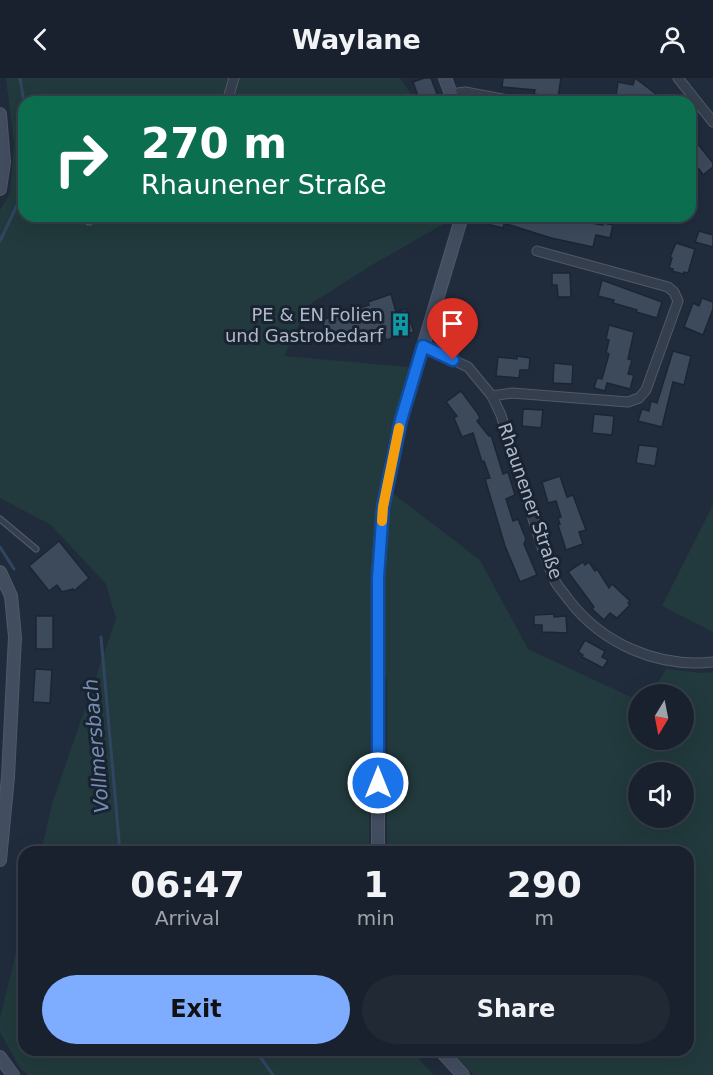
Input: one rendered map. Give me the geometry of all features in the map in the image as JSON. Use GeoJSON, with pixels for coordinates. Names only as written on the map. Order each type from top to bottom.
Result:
{"type":"FeatureCollection","features":[{"type":"Feature","properties":{"kind":"street"},"geometry":{"type":"LineString","coordinates":[[229,96],[234,78]]}},
{"type":"Feature","properties":{"kind":"street"},"geometry":{"type":"LineString","coordinates":[[445,78],[451,96]]}},
{"type":"Feature","properties":{"kind":"street"},"geometry":{"type":"LineString","coordinates":[[678,78],[692,96]]}},
{"type":"Feature","properties":{"kind":"street"},"geometry":{"type":"LineString","coordinates":[[456,96],[465,92],[487,96]]}},
{"type":"Feature","properties":{"kind":"street"},"geometry":{"type":"LineString","coordinates":[[696,101],[713,122]]}},
{"type":"Feature","properties":{"kind":"street"},"geometry":{"type":"LineString","coordinates":[[0,114],[4,162],[0,189]]}},
{"type":"Feature","properties":{"kind":"street"},"geometry":{"type":"LineString","coordinates":[[378,846],[378,578],[383,507],[401,420],[460,222]]}},
{"type":"Feature","properties":{"kind":"street"},"geometry":{"type":"LineString","coordinates":[[492,396],[512,393],[628,402],[639,398],[646,390],[678,301],[674,292],[668,287],[537,251]]}},
{"type":"Feature","properties":{"kind":"street","name":"Rhaunener Straße"},"geometry":{"type":"LineString","coordinates":[[423,346],[468,367],[492,396],[501,415],[552,573],[576,609],[600,631],[630,649],[663,660],[698,664],[713,662]]}},
{"type":"Feature","properties":{"kind":"street"},"geometry":{"type":"LineString","coordinates":[[0,572],[11,596],[15,637],[8,777],[0,860]]}},
{"type":"Feature","properties":{"kind":"street"},"geometry":{"type":"LineString","coordinates":[[446,1056],[463,1075]]}},
{"type":"Feature","properties":{"kind":"street"},"geometry":{"type":"LineString","coordinates":[[0,1057],[13,1075]]}},
{"type":"Feature","properties":{"kind":"lane"},"geometry":{"type":"LineString","coordinates":[[0,519],[36,549]]}},
{"type":"Feature","properties":{"kind":"green space"},"geometry":{"type":"Polygon","coordinates":[[[6,78],[400,78],[412,96],[18,96],[18,222],[444,222],[309,305],[284,356],[409,367],[388,443],[381,479],[391,492],[480,560],[528,649],[628,696],[628,750],[694,750],[694,684],[657,684],[666,669],[713,672],[713,1075],[474,1075],[454,1056],[694,1056],[694,846],[387,846],[387,679],[371,667],[369,846],[42,846],[52,804],[116,619],[106,584],[51,525],[0,498],[0,210],[10,193],[14,144],[6,78]]]}},
{"type":"Feature","properties":{"kind":"green space"},"geometry":{"type":"Polygon","coordinates":[[[713,505],[713,632],[662,606],[713,505]]]}},
{"type":"Feature","properties":{"kind":"green space"},"geometry":{"type":"Polygon","coordinates":[[[18,944],[18,1056],[417,1056],[434,1075],[28,1075],[20,1068],[0,1032],[0,1018],[18,944]]]}},
{"type":"Feature","properties":{"kind":"building"},"geometry":{"type":"Polygon","coordinates":[[[431,78],[438,96],[418,96],[413,82],[431,78]]]}},
{"type":"Feature","properties":{"kind":"building"},"geometry":{"type":"Polygon","coordinates":[[[503,78],[561,78],[558,96],[534,94],[535,90],[502,87],[503,78]]]}},
{"type":"Feature","properties":{"kind":"building"},"geometry":{"type":"Polygon","coordinates":[[[635,78],[659,96],[616,96],[618,82],[633,85],[635,78]]]}},
{"type":"Feature","properties":{"kind":"building"},"geometry":{"type":"Polygon","coordinates":[[[696,142],[713,163],[713,167],[703,175],[699,169],[696,172],[696,142]]]}},
{"type":"Feature","properties":{"kind":"building"},"geometry":{"type":"Polygon","coordinates":[[[488,222],[585,222],[613,225],[610,238],[596,235],[593,247],[551,238],[510,225],[504,224],[503,228],[487,224],[488,222]]]}},
{"type":"Feature","properties":{"kind":"building"},"geometry":{"type":"Polygon","coordinates":[[[699,231],[713,235],[713,247],[695,242],[699,231]]]}},
{"type":"Feature","properties":{"kind":"building"},"geometry":{"type":"Polygon","coordinates":[[[676,243],[695,249],[688,273],[683,274],[669,268],[672,258],[670,257],[676,243]]]}},
{"type":"Feature","properties":{"kind":"building"},"geometry":{"type":"Polygon","coordinates":[[[552,273],[570,273],[571,297],[558,297],[557,285],[552,285],[552,273]]]}},
{"type":"Feature","properties":{"kind":"building"},"geometry":{"type":"Polygon","coordinates":[[[602,280],[662,302],[657,318],[613,303],[614,300],[598,296],[602,280]]]}},
{"type":"Feature","properties":{"kind":"building"},"geometry":{"type":"Polygon","coordinates":[[[391,294],[396,312],[406,309],[414,332],[386,340],[382,328],[330,344],[322,320],[369,305],[368,302],[391,294]]]}},
{"type":"Feature","properties":{"kind":"building"},"geometry":{"type":"Polygon","coordinates":[[[702,298],[713,302],[713,309],[703,335],[684,327],[693,303],[699,306],[702,298]]]}},
{"type":"Feature","properties":{"kind":"building"},"geometry":{"type":"Polygon","coordinates":[[[609,325],[634,332],[628,359],[632,360],[628,374],[634,375],[630,389],[607,383],[605,391],[594,388],[597,378],[602,379],[609,354],[606,353],[609,340],[606,339],[609,325]]]}},
{"type":"Feature","properties":{"kind":"building"},"geometry":{"type":"Polygon","coordinates":[[[673,351],[691,356],[684,385],[673,382],[662,427],[638,421],[642,409],[649,411],[651,401],[657,403],[673,351]]]}},
{"type":"Feature","properties":{"kind":"building"},"geometry":{"type":"Polygon","coordinates":[[[517,356],[530,358],[529,370],[520,370],[519,378],[496,376],[498,357],[517,359],[517,356]]]}},
{"type":"Feature","properties":{"kind":"building"},"geometry":{"type":"Polygon","coordinates":[[[554,363],[573,365],[572,384],[553,383],[554,363]]]}},
{"type":"Feature","properties":{"kind":"building"},"geometry":{"type":"Polygon","coordinates":[[[461,391],[480,418],[477,421],[489,436],[491,435],[503,474],[508,472],[515,495],[506,499],[513,521],[518,519],[526,539],[524,544],[537,575],[520,582],[505,546],[485,479],[490,478],[484,461],[482,462],[473,433],[462,437],[454,418],[457,416],[446,402],[461,391]]]}},
{"type":"Feature","properties":{"kind":"building"},"geometry":{"type":"Polygon","coordinates":[[[523,409],[543,410],[541,428],[522,426],[523,409]]]}},
{"type":"Feature","properties":{"kind":"building"},"geometry":{"type":"Polygon","coordinates":[[[594,414],[614,416],[612,435],[592,433],[594,414]]]}},
{"type":"Feature","properties":{"kind":"building"},"geometry":{"type":"Polygon","coordinates":[[[639,445],[658,447],[655,466],[636,463],[639,445]]]}},
{"type":"Feature","properties":{"kind":"building"},"geometry":{"type":"Polygon","coordinates":[[[560,476],[567,497],[573,495],[586,530],[579,532],[583,544],[566,550],[558,525],[560,524],[558,518],[561,517],[556,501],[548,503],[542,482],[560,476]]]}},
{"type":"Feature","properties":{"kind":"building"},"geometry":{"type":"Polygon","coordinates":[[[59,541],[89,578],[74,591],[73,589],[62,592],[57,585],[49,591],[29,566],[59,541]]]}},
{"type":"Feature","properties":{"kind":"building"},"geometry":{"type":"Polygon","coordinates":[[[583,562],[585,565],[589,562],[595,571],[597,569],[609,588],[612,584],[630,601],[628,603],[630,605],[617,618],[610,613],[604,620],[592,609],[594,607],[568,572],[583,562]]]}},
{"type":"Feature","properties":{"kind":"building"},"geometry":{"type":"Polygon","coordinates":[[[554,614],[554,617],[566,616],[567,633],[542,632],[542,625],[534,625],[534,615],[554,614]]]}},
{"type":"Feature","properties":{"kind":"building"},"geometry":{"type":"Polygon","coordinates":[[[36,616],[53,616],[53,649],[36,649],[36,616]]]}},
{"type":"Feature","properties":{"kind":"building"},"geometry":{"type":"Polygon","coordinates":[[[585,640],[605,651],[602,657],[608,660],[603,668],[582,657],[583,655],[578,652],[585,640]]]}},
{"type":"Feature","properties":{"kind":"building"},"geometry":{"type":"Polygon","coordinates":[[[35,669],[52,670],[50,703],[33,702],[35,669]]]}},
{"type":"Feature","properties":{"kind":"waterway","name":"Vollmersbach"},"geometry":{"type":"LineString","coordinates":[[20,78],[23,96]]}},
{"type":"Feature","properties":{"kind":"waterway","name":"Vollmersbach"},"geometry":{"type":"LineString","coordinates":[[0,241],[18,203]]}},
{"type":"Feature","properties":{"kind":"waterway","name":"Vollmersbach"},"geometry":{"type":"LineString","coordinates":[[0,547],[14,569]]}},
{"type":"Feature","properties":{"kind":"waterway","name":"Vollmersbach"},"geometry":{"type":"LineString","coordinates":[[101,637],[119,846]]}},
{"type":"Feature","properties":{"kind":"waterway","name":"Vollmersbach"},"geometry":{"type":"LineString","coordinates":[[259,1056],[273,1075]]}},
{"type":"Feature","properties":{"kind":"slow traffic"},"geometry":{"type":"LineString","coordinates":[[382,521],[399,428]]}},
{"type":"Feature","properties":{"kind":"place","name":"PE & EN Folien und Gastrobedarf"},"geometry":{"type":"Point","coordinates":[401,325]}},
{"type":"Feature","properties":{"kind":"route"},"geometry":{"type":"LineString","coordinates":[[378,783],[378,578],[383,507],[401,420],[423,346],[453,360]]}}]}
